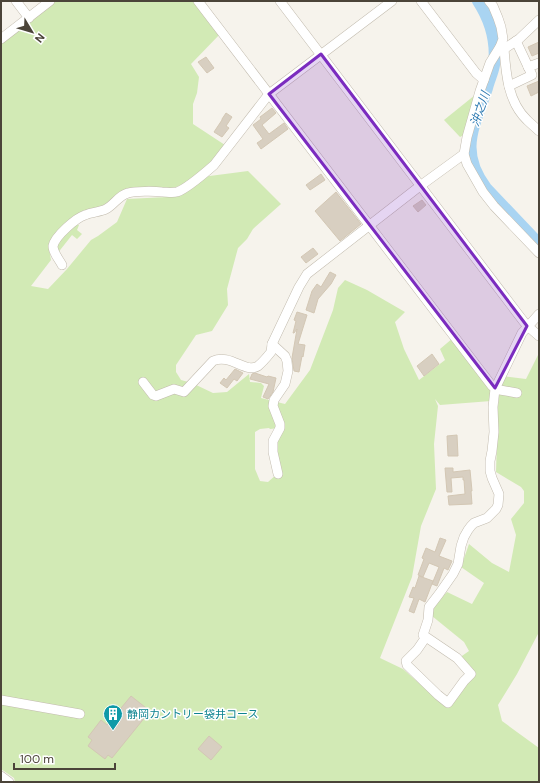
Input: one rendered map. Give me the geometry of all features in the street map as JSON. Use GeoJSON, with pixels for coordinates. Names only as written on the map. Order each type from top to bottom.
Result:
{"type":"FeatureCollection","features":[{"type":"Feature","properties":{"kind":"street"},"geometry":{"type":"LineString","coordinates":[[16,1],[29,18]]}},
{"type":"Feature","properties":{"kind":"street"},"geometry":{"type":"LineString","coordinates":[[1,39],[50,1]]}},
{"type":"Feature","properties":{"kind":"street"},"geometry":{"type":"LineString","coordinates":[[198,1],[492,386],[500,390],[517,393]]}},
{"type":"Feature","properties":{"kind":"street"},"geometry":{"type":"LineString","coordinates":[[280,1],[527,326],[539,336]]}},
{"type":"Feature","properties":{"kind":"street"},"geometry":{"type":"LineString","coordinates":[[62,265],[53,246],[55,241],[69,225],[85,215],[105,209],[128,193],[155,191],[177,192],[183,189],[214,165],[269,94],[392,1]]}},
{"type":"Feature","properties":{"kind":"street"},"geometry":{"type":"LineString","coordinates":[[421,1],[476,73],[484,80]]}},
{"type":"Feature","properties":{"kind":"street"},"geometry":{"type":"LineString","coordinates":[[490,1],[501,28],[505,72],[514,101],[526,120],[539,131]]}},
{"type":"Feature","properties":{"kind":"street"},"geometry":{"type":"LineString","coordinates":[[539,20],[516,41],[502,48],[490,63],[480,90],[467,137],[464,154],[467,164],[483,192],[539,253]]}},
{"type":"Feature","properties":{"kind":"street"},"geometry":{"type":"LineString","coordinates":[[509,86],[532,75],[516,41]]}},
{"type":"Feature","properties":{"kind":"street"},"geometry":{"type":"LineString","coordinates":[[528,67],[539,62]]}},
{"type":"Feature","properties":{"kind":"street"},"geometry":{"type":"LineString","coordinates":[[143,382],[153,395],[156,396],[174,389],[184,392],[213,361],[218,358],[224,358],[251,368],[257,366],[271,352],[272,344],[299,287],[307,274],[420,186],[464,154]]}},
{"type":"Feature","properties":{"kind":"street"},"geometry":{"type":"LineString","coordinates":[[426,638],[406,661],[407,665],[448,703],[471,674],[457,658],[423,635],[428,620],[429,607],[453,574],[458,564],[464,537],[471,526],[474,523],[487,518],[498,505],[499,494],[490,471],[490,461],[494,441],[493,407],[495,388],[522,333],[539,314]]}},
{"type":"Feature","properties":{"kind":"street"},"geometry":{"type":"LineString","coordinates":[[272,344],[285,356],[288,371],[285,384],[274,400],[273,406],[280,424],[280,428],[272,442],[272,452],[278,474]]}},
{"type":"Feature","properties":{"kind":"street"},"geometry":{"type":"LineString","coordinates":[[1,700],[80,714]]}},
{"type":"Feature","properties":{"kind":"highlighted area"},"geometry":{"type":"Polygon","coordinates":[[[321,54],[527,326],[495,388],[269,94],[321,54]]]}},
{"type":"Feature","properties":{"kind":"green space"},"geometry":{"type":"Polygon","coordinates":[[[53,1],[198,1],[222,32],[191,64],[199,77],[197,93],[193,104],[193,124],[228,147],[211,164],[181,186],[165,189],[126,189],[107,206],[75,223],[79,225],[77,230],[82,234],[77,239],[72,235],[57,254],[49,248],[51,260],[31,286],[48,289],[91,240],[117,222],[127,199],[178,195],[202,177],[248,171],[281,204],[253,229],[247,239],[238,248],[227,289],[228,305],[212,331],[196,335],[176,365],[176,372],[181,380],[192,383],[213,393],[227,392],[249,374],[250,382],[261,383],[264,386],[261,398],[285,404],[310,370],[333,310],[338,288],[345,280],[367,290],[405,312],[395,322],[404,349],[419,380],[445,360],[440,349],[453,338],[489,387],[492,394],[491,401],[440,405],[435,399],[438,406],[434,444],[436,489],[421,526],[412,577],[380,658],[403,669],[447,708],[475,672],[459,658],[469,651],[464,642],[432,616],[435,605],[447,592],[472,604],[484,583],[461,567],[469,544],[492,563],[509,572],[516,535],[511,519],[524,503],[524,491],[521,487],[496,472],[498,406],[501,376],[526,379],[539,353],[539,632],[517,674],[498,705],[502,721],[539,748],[539,782],[15,782],[14,778],[1,769],[1,42],[53,1]],[[279,428],[260,429],[255,432],[255,469],[260,481],[268,482],[277,474],[272,448],[279,428]]]}},
{"type":"Feature","properties":{"kind":"green space"},"geometry":{"type":"Polygon","coordinates":[[[480,91],[464,135],[460,137],[444,120],[480,91]]]}},
{"type":"Feature","properties":{"kind":"building"},"geometry":{"type":"Polygon","coordinates":[[[539,42],[539,53],[532,56],[528,47],[539,42]]]}},
{"type":"Feature","properties":{"kind":"building"},"geometry":{"type":"Polygon","coordinates":[[[206,57],[214,68],[207,73],[198,62],[206,57]]]}},
{"type":"Feature","properties":{"kind":"building"},"geometry":{"type":"Polygon","coordinates":[[[539,81],[539,92],[531,96],[527,86],[539,81]]]}},
{"type":"Feature","properties":{"kind":"building"},"geometry":{"type":"Polygon","coordinates":[[[272,108],[276,113],[262,125],[269,134],[284,123],[288,129],[261,149],[257,143],[263,139],[253,125],[261,119],[260,117],[272,108]]]}},
{"type":"Feature","properties":{"kind":"building"},"geometry":{"type":"Polygon","coordinates":[[[226,113],[232,117],[226,126],[229,128],[222,137],[214,132],[226,113]]]}},
{"type":"Feature","properties":{"kind":"building"},"geometry":{"type":"Polygon","coordinates":[[[321,174],[325,180],[310,190],[306,185],[321,174]]]}},
{"type":"Feature","properties":{"kind":"building"},"geometry":{"type":"Polygon","coordinates":[[[336,192],[361,224],[340,241],[315,211],[336,192]]]}},
{"type":"Feature","properties":{"kind":"building"},"geometry":{"type":"Polygon","coordinates":[[[422,200],[426,205],[418,212],[413,206],[422,200]]]}},
{"type":"Feature","properties":{"kind":"building"},"geometry":{"type":"Polygon","coordinates":[[[313,248],[318,254],[306,263],[301,257],[313,248]]]}},
{"type":"Feature","properties":{"kind":"building"},"geometry":{"type":"Polygon","coordinates":[[[330,272],[336,275],[331,284],[318,299],[314,313],[306,310],[312,291],[317,284],[321,287],[330,272]]]}},
{"type":"Feature","properties":{"kind":"building"},"geometry":{"type":"Polygon","coordinates":[[[297,312],[307,315],[298,344],[305,345],[299,372],[294,371],[292,358],[297,329],[293,333],[296,321],[294,320],[297,312]]]}},
{"type":"Feature","properties":{"kind":"building"},"geometry":{"type":"Polygon","coordinates":[[[432,354],[439,364],[424,376],[417,366],[432,354]]]}},
{"type":"Feature","properties":{"kind":"building"},"geometry":{"type":"Polygon","coordinates":[[[235,369],[243,373],[237,381],[234,379],[227,388],[220,383],[224,378],[226,380],[235,369]]]}},
{"type":"Feature","properties":{"kind":"building"},"geometry":{"type":"Polygon","coordinates":[[[255,373],[276,378],[273,392],[268,399],[263,397],[269,384],[250,379],[252,374],[255,373]]]}},
{"type":"Feature","properties":{"kind":"building"},"geometry":{"type":"Polygon","coordinates":[[[457,435],[458,456],[448,456],[447,436],[457,435]]]}},
{"type":"Feature","properties":{"kind":"building"},"geometry":{"type":"Polygon","coordinates":[[[445,468],[453,468],[453,472],[470,470],[472,504],[449,505],[448,496],[465,494],[464,480],[463,477],[451,478],[452,492],[447,492],[445,468]]]}},
{"type":"Feature","properties":{"kind":"building"},"geometry":{"type":"Polygon","coordinates":[[[440,538],[446,540],[439,556],[452,561],[448,570],[444,568],[437,586],[432,584],[439,567],[429,563],[423,577],[418,575],[424,559],[422,558],[426,548],[435,552],[440,538]]]}},
{"type":"Feature","properties":{"kind":"building"},"geometry":{"type":"Polygon","coordinates":[[[419,576],[433,581],[425,602],[419,599],[414,613],[409,611],[414,598],[409,597],[413,587],[415,588],[419,576]]]}},
{"type":"Feature","properties":{"kind":"building","name":"静岡カントリー袋井コース"},"geometry":{"type":"Polygon","coordinates":[[[131,696],[150,711],[112,758],[108,755],[105,759],[88,746],[92,740],[88,737],[101,720],[107,725],[131,696]]]}},
{"type":"Feature","properties":{"kind":"building"},"geometry":{"type":"Polygon","coordinates":[[[209,736],[222,747],[211,760],[198,749],[209,736]]]}},
{"type":"Feature","properties":{"kind":"waterway","name":"沖之川"},"geometry":{"type":"LineString","coordinates":[[478,1],[490,24],[494,39],[495,56],[493,70],[477,115],[471,139],[473,162],[477,175],[486,188],[539,244]]}},
{"type":"Feature","properties":{"kind":"place","name":"静岡カントリー袋井コース"},"geometry":{"type":"Point","coordinates":[113,731]}}]}
